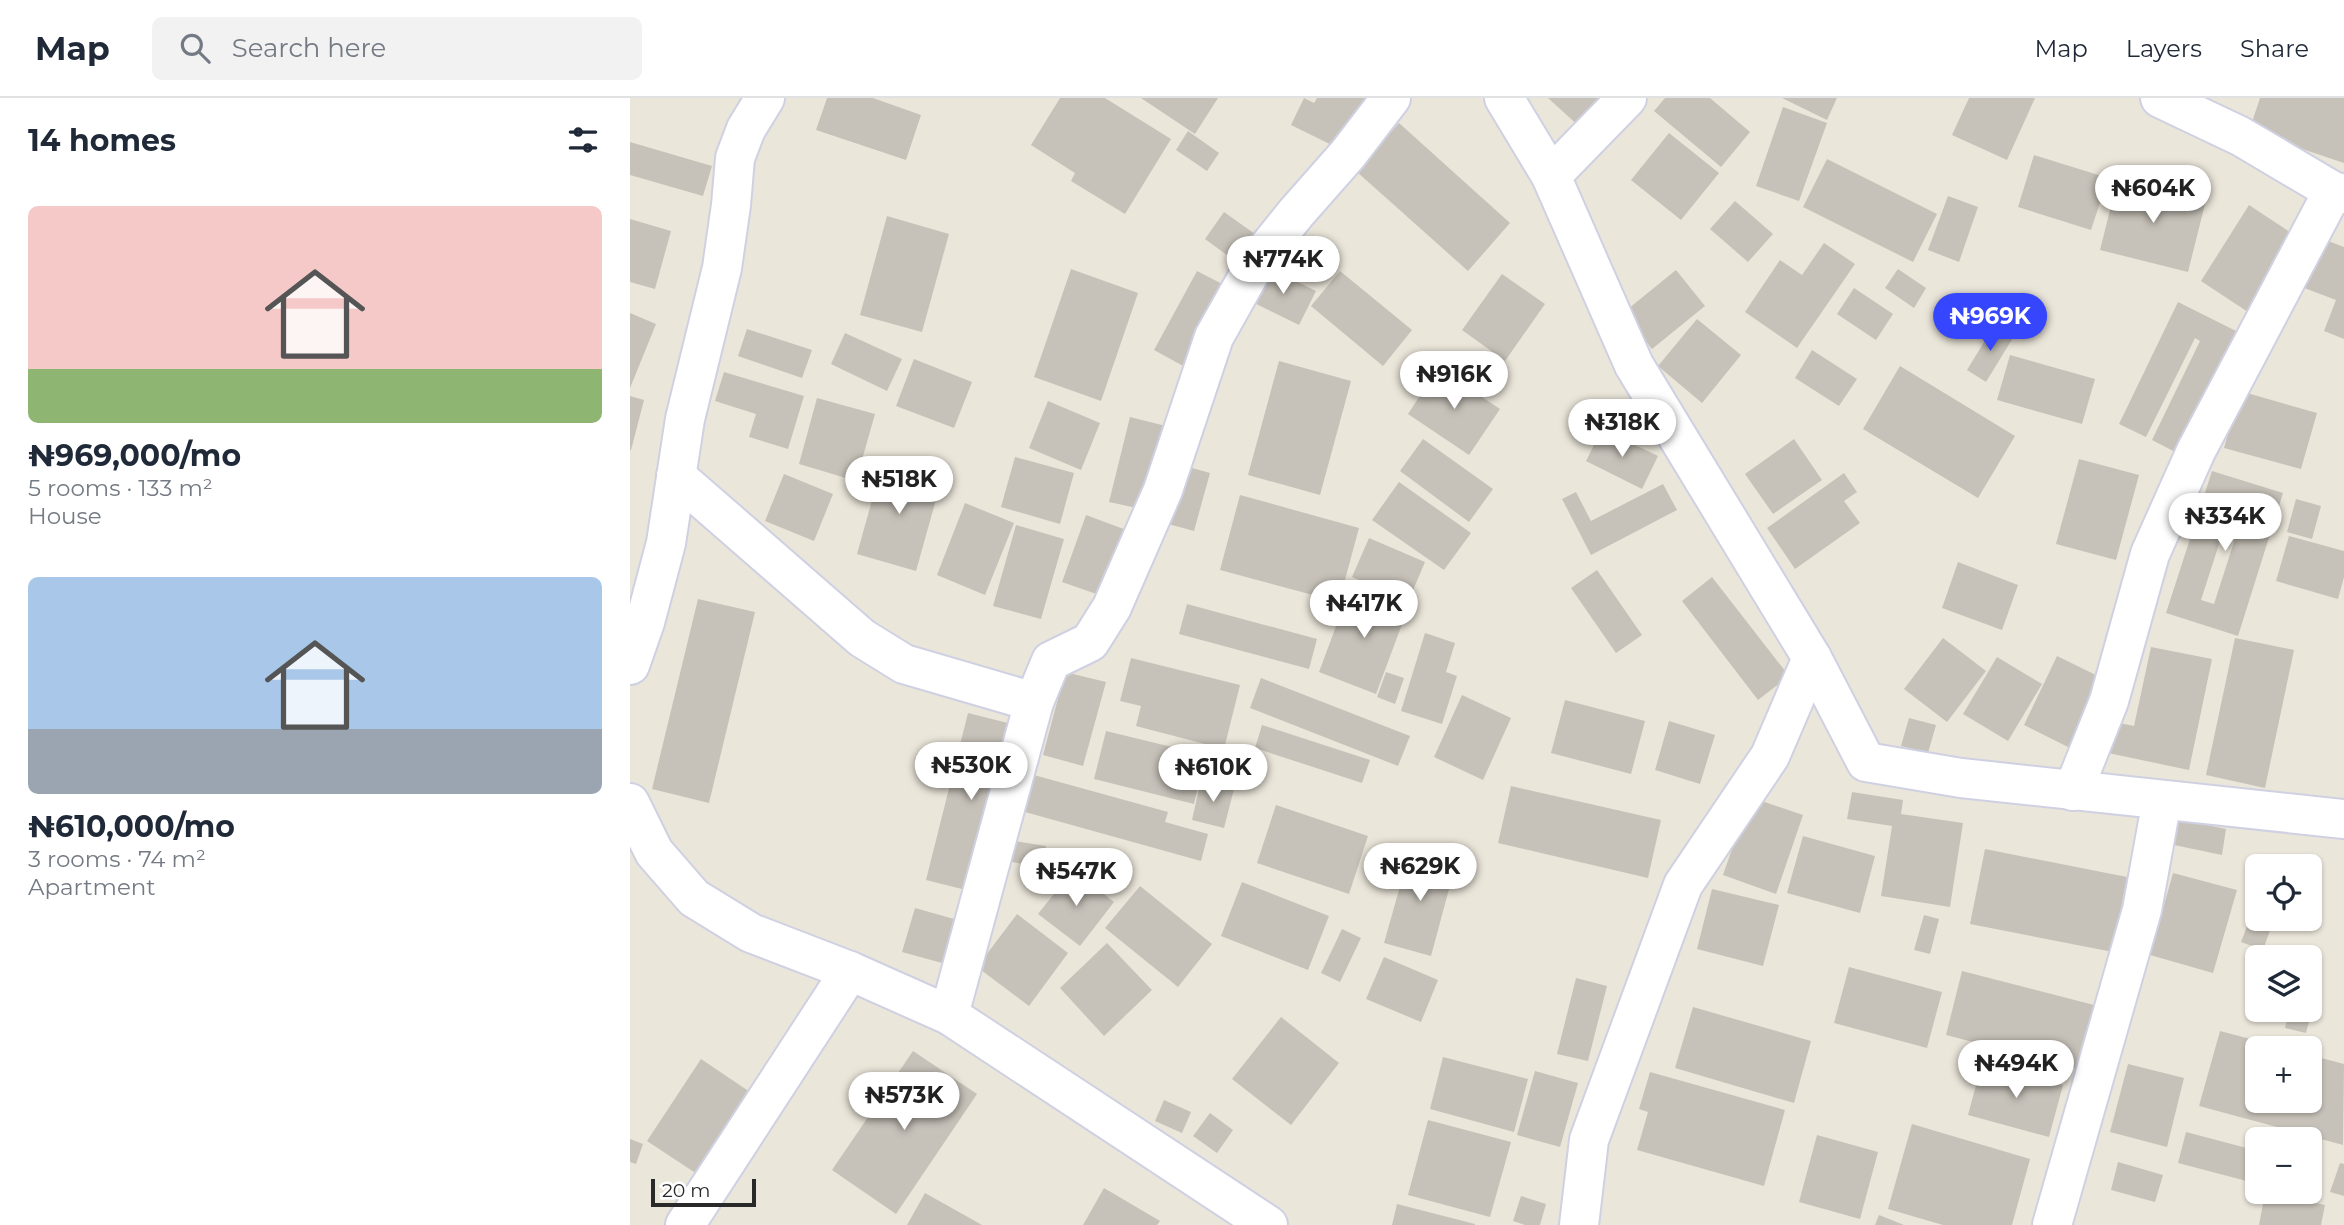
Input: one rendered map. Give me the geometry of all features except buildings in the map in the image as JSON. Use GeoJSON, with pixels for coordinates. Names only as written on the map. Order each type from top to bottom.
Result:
{"type":"FeatureCollection","features":[{"type":"Feature","properties":{"kind":"street"},"geometry":{"type":"LineString","coordinates":[[630,665],[645,622],[666,543],[685,419],[722,268],[735,158],[746,129],[765,98]]}},
{"type":"Feature","properties":{"kind":"street"},"geometry":{"type":"LineString","coordinates":[[949,1015],[1034,702],[1051,661],[1090,642],[1112,607],[1163,490],[1214,337],[1255,264],[1348,154],[1391,98]]}},
{"type":"Feature","properties":{"kind":"street"},"geometry":{"type":"LineString","coordinates":[[1504,98],[1551,176],[1634,365],[1812,658],[1866,762],[1961,778],[2344,819]]}},
{"type":"Feature","properties":{"kind":"street"},"geometry":{"type":"LineString","coordinates":[[1551,176],[1627,98]]}},
{"type":"Feature","properties":{"kind":"street"},"geometry":{"type":"LineString","coordinates":[[2073,791],[2109,701],[2150,554],[2196,451],[2339,192],[2240,136],[2160,98]]}},
{"type":"Feature","properties":{"kind":"street"},"geometry":{"type":"LineString","coordinates":[[676,476],[852,629],[904,664],[1034,702]]}},
{"type":"Feature","properties":{"kind":"street"},"geometry":{"type":"LineString","coordinates":[[1579,1225],[1589,1140],[1683,885],[1770,756],[1812,658]]}},
{"type":"Feature","properties":{"kind":"street"},"geometry":{"type":"LineString","coordinates":[[2052,1225],[2143,910],[2162,800]]}},
{"type":"Feature","properties":{"kind":"street"},"geometry":{"type":"LineString","coordinates":[[630,803],[654,852],[694,898],[751,933],[850,971],[949,1015],[1268,1225]]}},
{"type":"Feature","properties":{"kind":"street"},"geometry":{"type":"LineString","coordinates":[[685,1225],[850,971]]}}]}
